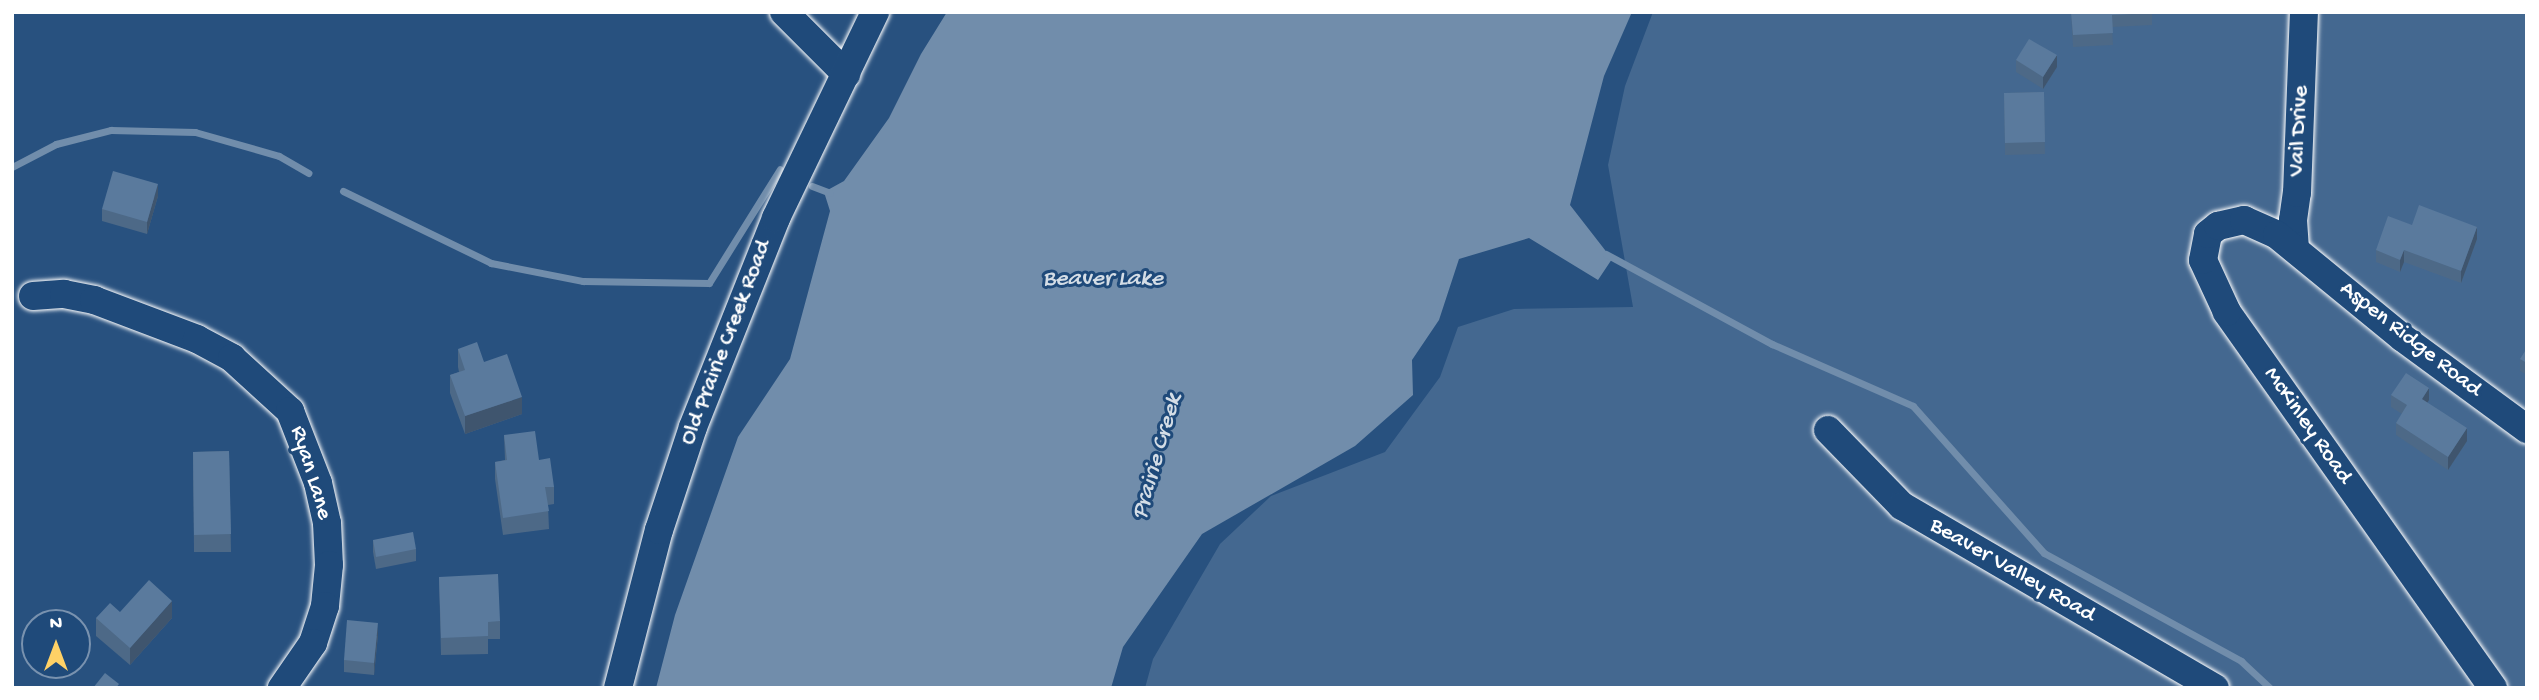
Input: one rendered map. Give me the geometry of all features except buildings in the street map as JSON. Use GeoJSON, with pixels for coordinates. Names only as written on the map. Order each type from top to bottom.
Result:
{"type":"FeatureCollection","features":[{"type":"Feature","properties":{"kind":"street"},"geometry":{"type":"LineString","coordinates":[[784,12],[846,74]]}},
{"type":"Feature","properties":{"kind":"street","name":"Old Prairie Creek Road"},"geometry":{"type":"LineString","coordinates":[[618,688],[659,530],[692,427],[776,218],[876,12]]}},
{"type":"Feature","properties":{"kind":"street","name":"Vail Drive"},"geometry":{"type":"LineString","coordinates":[[2295,249],[2293,220],[2298,180],[2304,12]]}},
{"type":"Feature","properties":{"kind":"street","name":"McKinley Road"},"geometry":{"type":"LineString","coordinates":[[2295,249],[2277,235],[2244,219],[2218,226],[2208,234],[2203,260],[2209,279],[2227,312],[2493,688]]}},
{"type":"Feature","properties":{"kind":"street","name":"Aspen Ridge Road"},"geometry":{"type":"LineString","coordinates":[[2295,249],[2403,338],[2527,429]]}},
{"type":"Feature","properties":{"kind":"street","name":"Ryan Lane"},"geometry":{"type":"LineString","coordinates":[[33,296],[64,294],[94,300],[197,339],[232,358],[290,411],[318,484],[327,523],[329,565],[326,606],[313,643],[282,688]]}},
{"type":"Feature","properties":{"kind":"street","name":"Beaver Valley Road"},"geometry":{"type":"LineString","coordinates":[[1828,430],[1902,506],[2215,688]]}},
{"type":"Feature","properties":{"kind":"shaded area"},"geometry":{"type":"Polygon","coordinates":[[[1653,12],[2527,12],[2527,688],[1145,688],[1153,659],[1220,544],[1271,496],[1385,452],[1440,377],[1458,327],[1514,309],[1633,307],[1608,165],[1625,86],[1653,12]]]}},
{"type":"Feature","properties":{"kind":"water","name":"Beaver Lake"},"geometry":{"type":"Polygon","coordinates":[[[947,12],[1632,12],[1604,76],[1570,205],[1612,259],[1598,280],[1529,238],[1459,259],[1439,320],[1412,360],[1413,395],[1355,446],[1202,534],[1123,647],[1111,688],[656,688],[675,615],[738,437],[790,359],[830,211],[824,192],[844,181],[889,118],[921,54],[947,12]]]}},
{"type":"Feature","properties":{"kind":"waterway"},"geometry":{"type":"LineString","coordinates":[[12,167],[56,144],[111,130],[195,132],[279,156],[309,173]]}},
{"type":"Feature","properties":{"kind":"waterway"},"geometry":{"type":"LineString","coordinates":[[343,191],[491,263],[583,281],[709,283],[780,169]]}},
{"type":"Feature","properties":{"kind":"waterway"},"geometry":{"type":"LineString","coordinates":[[812,186],[830,193]]}},
{"type":"Feature","properties":{"kind":"waterway"},"geometry":{"type":"LineString","coordinates":[[1606,254],[1772,344],[1913,406],[2044,553],[2241,661],[2270,688]]}},
{"type":"Feature","properties":{"kind":"water label","name":"Prairie Creek"},"geometry":{"type":"Point","coordinates":[1158,457]}}]}
